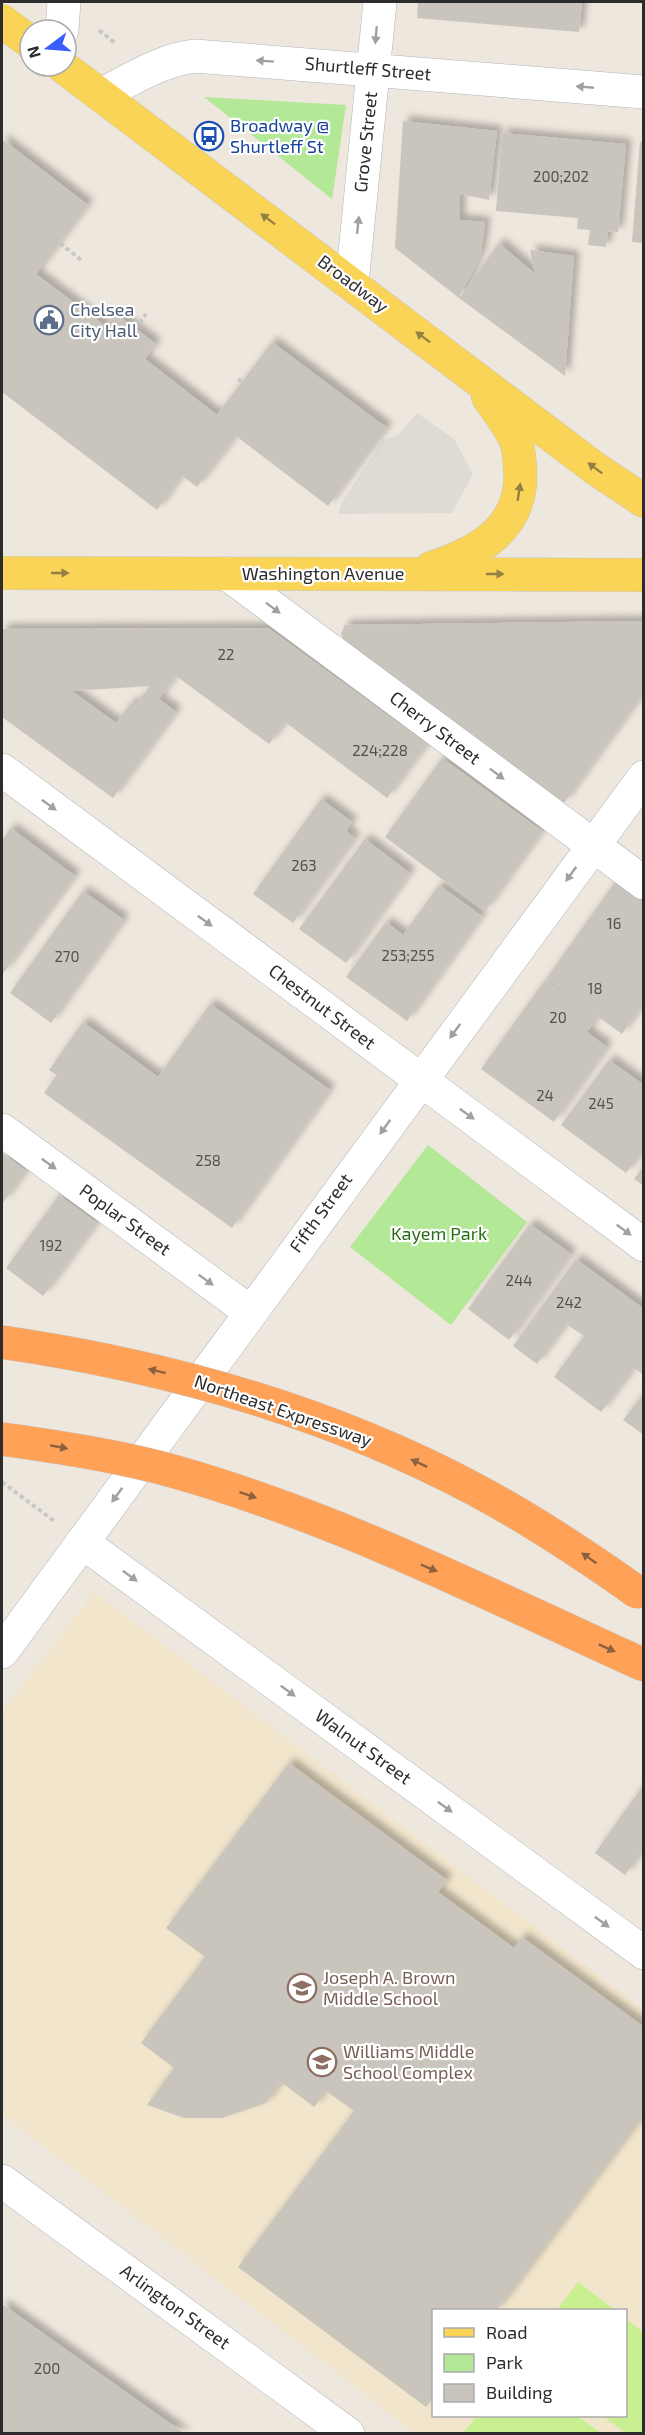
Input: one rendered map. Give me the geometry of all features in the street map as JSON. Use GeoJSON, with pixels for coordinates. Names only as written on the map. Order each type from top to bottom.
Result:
{"type":"FeatureCollection","features":[{"type":"Feature","properties":{"kind":"highway","name":"Northeast Expressway"},"geometry":{"type":"LineString","coordinates":[[2,1342],[156,1370],[228,1390],[335,1426],[476,1490],[545,1530],[637,1592]]}},
{"type":"Feature","properties":{"kind":"highway"},"geometry":{"type":"LineString","coordinates":[[2,1439],[106,1455],[176,1472],[246,1494],[410,1560],[644,1665]]}},
{"type":"Feature","properties":{"kind":"main road"},"geometry":{"type":"LineString","coordinates":[[2,21],[18,33]]}},
{"type":"Feature","properties":{"kind":"main road"},"geometry":{"type":"LineString","coordinates":[[2,51],[18,53]]}},
{"type":"Feature","properties":{"kind":"main road","name":"Broadway"},"geometry":{"type":"LineString","coordinates":[[78,78],[644,501]]}},
{"type":"Feature","properties":{"kind":"main road"},"geometry":{"type":"LineString","coordinates":[[412,574],[461,557],[483,544],[501,530],[512,516],[519,498],[521,480],[517,442],[486,394],[463,367]]}},
{"type":"Feature","properties":{"kind":"main road","name":"Washington Avenue"},"geometry":{"type":"LineString","coordinates":[[2,573],[644,575]]}},
{"type":"Feature","properties":{"kind":"street"},"geometry":{"type":"LineString","coordinates":[[64,2],[72,18]]}},
{"type":"Feature","properties":{"kind":"street","name":"Grove Street"},"geometry":{"type":"LineString","coordinates":[[352,283],[380,2]]}},
{"type":"Feature","properties":{"kind":"street","name":"Shurtleff Street"},"geometry":{"type":"LineString","coordinates":[[101,95],[177,58],[195,56],[644,92]]}},
{"type":"Feature","properties":{"kind":"street","name":"Cherry Street"},"geometry":{"type":"LineString","coordinates":[[226,573],[644,883]]}},
{"type":"Feature","properties":{"kind":"street","name":"Chestnut Street"},"geometry":{"type":"LineString","coordinates":[[2,770],[644,1245]]}},
{"type":"Feature","properties":{"kind":"street","name":"Fifth Street"},"geometry":{"type":"LineString","coordinates":[[2,1652],[249,1311],[592,844],[644,777]]}},
{"type":"Feature","properties":{"kind":"street","name":"Poplar Street"},"geometry":{"type":"LineString","coordinates":[[2,1130],[249,1311]]}},
{"type":"Feature","properties":{"kind":"street","name":"Walnut Street"},"geometry":{"type":"LineString","coordinates":[[82,1542],[644,1953]]}},
{"type":"Feature","properties":{"kind":"street","name":"Arlington Street"},"geometry":{"type":"LineString","coordinates":[[2,2181],[328,2428]]}},
{"type":"Feature","properties":{"kind":"path"},"geometry":{"type":"LineString","coordinates":[[78,28],[123,51]]}},
{"type":"Feature","properties":{"kind":"path"},"geometry":{"type":"LineString","coordinates":[[60,243],[81,260]]}},
{"type":"Feature","properties":{"kind":"path"},"geometry":{"type":"LineString","coordinates":[[135,329],[146,314]]}},
{"type":"Feature","properties":{"kind":"path"},"geometry":{"type":"LineString","coordinates":[[2,1482],[82,1542]]}},
{"type":"Feature","properties":{"kind":"shaded area"},"geometry":{"type":"Polygon","coordinates":[[[417,413],[454,439],[473,474],[452,513],[338,514],[342,502],[383,440],[398,435],[417,413]]]}},
{"type":"Feature","properties":{"kind":"shaded area","name":"Williams Middle School Complex"},"geometry":{"type":"Polygon","coordinates":[[[94,1592],[643,2009],[643,2433],[415,2433],[2,2114],[2,1712],[94,1592]]]}},
{"type":"Feature","properties":{"kind":"green space"},"geometry":{"type":"Polygon","coordinates":[[[204,97],[346,105],[332,199],[204,97]]]}},
{"type":"Feature","properties":{"kind":"green space","name":"Kayem Park"},"geometry":{"type":"Polygon","coordinates":[[[428,1145],[527,1222],[451,1325],[350,1247],[428,1145]]]}},
{"type":"Feature","properties":{"kind":"green space"},"geometry":{"type":"Polygon","coordinates":[[[578,2282],[614,2309],[558,2309],[578,2282]]]}},
{"type":"Feature","properties":{"kind":"green space"},"geometry":{"type":"Polygon","coordinates":[[[627,2320],[643,2332],[643,2433],[626,2433],[603,2417],[627,2417],[627,2320]]]}},
{"type":"Feature","properties":{"kind":"green space"},"geometry":{"type":"Polygon","coordinates":[[[476,2417],[578,2417],[601,2433],[463,2433],[476,2417]]]}},
{"type":"Feature","properties":{"kind":"building"},"geometry":{"type":"Polygon","coordinates":[[[418,2],[582,2],[579,32],[417,18],[418,2]]]}},
{"type":"Feature","properties":{"kind":"building"},"geometry":{"type":"Polygon","coordinates":[[[403,121],[497,131],[489,200],[460,194],[460,220],[485,222],[481,253],[459,298],[395,248],[403,121]]]}},
{"type":"Feature","properties":{"kind":"building"},"geometry":{"type":"Polygon","coordinates":[[[502,133],[626,144],[618,232],[608,231],[606,247],[588,245],[590,230],[577,229],[578,218],[496,211],[502,133]]]}},
{"type":"Feature","properties":{"kind":"building","name":"Chelsea City Hall"},"geometry":{"type":"Polygon","coordinates":[[[2,139],[88,205],[36,274],[105,326],[115,313],[156,344],[145,359],[217,415],[272,342],[387,428],[328,506],[236,436],[197,487],[182,476],[157,510],[2,392],[2,139]]]}},
{"type":"Feature","properties":{"kind":"building"},"geometry":{"type":"Polygon","coordinates":[[[640,142],[644,142],[644,243],[632,242],[640,142]]]}},
{"type":"Feature","properties":{"kind":"building"},"geometry":{"type":"Polygon","coordinates":[[[499,243],[535,274],[530,250],[574,256],[565,376],[459,298],[499,243]]]}},
{"type":"Feature","properties":{"kind":"building"},"geometry":{"type":"Polygon","coordinates":[[[644,621],[644,692],[564,803],[347,646],[341,634],[345,625],[644,621]]]}},
{"type":"Feature","properties":{"kind":"building"},"geometry":{"type":"Polygon","coordinates":[[[268,628],[427,744],[387,798],[285,722],[269,744],[176,676],[159,699],[176,712],[113,798],[2,717],[2,629],[268,628]],[[150,686],[72,691],[116,723],[130,704],[137,703],[150,686]]]}},
{"type":"Feature","properties":{"kind":"building"},"geometry":{"type":"Polygon","coordinates":[[[442,758],[542,831],[485,911],[385,837],[442,758]]]}},
{"type":"Feature","properties":{"kind":"building"},"geometry":{"type":"Polygon","coordinates":[[[321,799],[352,822],[346,831],[355,838],[293,923],[253,894],[321,799]]]}},
{"type":"Feature","properties":{"kind":"building"},"geometry":{"type":"Polygon","coordinates":[[[11,828],[75,876],[2,975],[2,840],[11,828]]]}},
{"type":"Feature","properties":{"kind":"building"},"geometry":{"type":"Polygon","coordinates":[[[365,839],[410,873],[346,963],[299,929],[365,839]]]}},
{"type":"Feature","properties":{"kind":"building"},"geometry":{"type":"Polygon","coordinates":[[[615,882],[644,903],[644,1003],[622,1034],[546,979],[615,882]]]}},
{"type":"Feature","properties":{"kind":"building"},"geometry":{"type":"Polygon","coordinates":[[[439,885],[482,916],[407,1021],[346,977],[386,922],[403,935],[439,885]]]}},
{"type":"Feature","properties":{"kind":"building"},"geometry":{"type":"Polygon","coordinates":[[[83,891],[124,920],[51,1023],[10,993],[83,891]]]}},
{"type":"Feature","properties":{"kind":"building"},"geometry":{"type":"Polygon","coordinates":[[[545,980],[598,1017],[587,1032],[607,1047],[554,1122],[481,1069],[545,980]]]}},
{"type":"Feature","properties":{"kind":"building"},"geometry":{"type":"Polygon","coordinates":[[[210,1004],[330,1090],[232,1228],[44,1093],[57,1075],[49,1070],[83,1022],[158,1077],[210,1004]]]}},
{"type":"Feature","properties":{"kind":"building"},"geometry":{"type":"Polygon","coordinates":[[[609,1060],[644,1085],[644,1149],[626,1173],[561,1125],[609,1060]]]}},
{"type":"Feature","properties":{"kind":"building"},"geometry":{"type":"Polygon","coordinates":[[[2,1153],[26,1171],[2,1204],[2,1153]]]}},
{"type":"Feature","properties":{"kind":"building"},"geometry":{"type":"Polygon","coordinates":[[[644,1166],[644,1186],[634,1179],[644,1166]]]}},
{"type":"Feature","properties":{"kind":"building"},"geometry":{"type":"Polygon","coordinates":[[[59,1195],[97,1223],[43,1296],[6,1268],[59,1195]]]}},
{"type":"Feature","properties":{"kind":"building"},"geometry":{"type":"Polygon","coordinates":[[[530,1224],[571,1254],[509,1340],[468,1309],[530,1224]]]}},
{"type":"Feature","properties":{"kind":"building"},"geometry":{"type":"Polygon","coordinates":[[[576,1259],[644,1309],[644,1375],[634,1368],[601,1412],[554,1377],[584,1336],[566,1324],[537,1364],[513,1346],[576,1259]]]}},
{"type":"Feature","properties":{"kind":"building"},"geometry":{"type":"Polygon","coordinates":[[[644,1393],[644,1435],[623,1420],[644,1393]]]}},
{"type":"Feature","properties":{"kind":"building"},"geometry":{"type":"Polygon","coordinates":[[[289,1763],[447,1880],[438,1892],[514,1948],[522,1937],[644,2027],[644,2114],[498,2309],[432,2309],[432,2400],[426,2407],[238,2267],[354,2111],[326,2091],[314,2107],[281,2082],[266,2103],[222,2118],[184,2118],[147,2105],[174,2068],[141,2043],[205,1957],[166,1928],[289,1763]]]}},
{"type":"Feature","properties":{"kind":"building"},"geometry":{"type":"Polygon","coordinates":[[[644,1784],[644,1849],[625,1875],[595,1853],[644,1784]]]}},
{"type":"Feature","properties":{"kind":"building"},"geometry":{"type":"Polygon","coordinates":[[[2,2304],[185,2434],[2,2434],[2,2304]]]}},
{"type":"Feature","properties":{"kind":"place","name":"Broadway @ Shurtleff St"},"geometry":{"type":"Point","coordinates":[209,136]}},
{"type":"Feature","properties":{"kind":"place","name":"Chelsea City Hall"},"geometry":{"type":"Point","coordinates":[49,320]}},
{"type":"Feature","properties":{"kind":"place","name":"Joseph A. Brown Middle School"},"geometry":{"type":"Point","coordinates":[302,1988]}},
{"type":"Feature","properties":{"kind":"place","name":"Williams Middle School Complex"},"geometry":{"type":"Point","coordinates":[322,2062]}}]}
